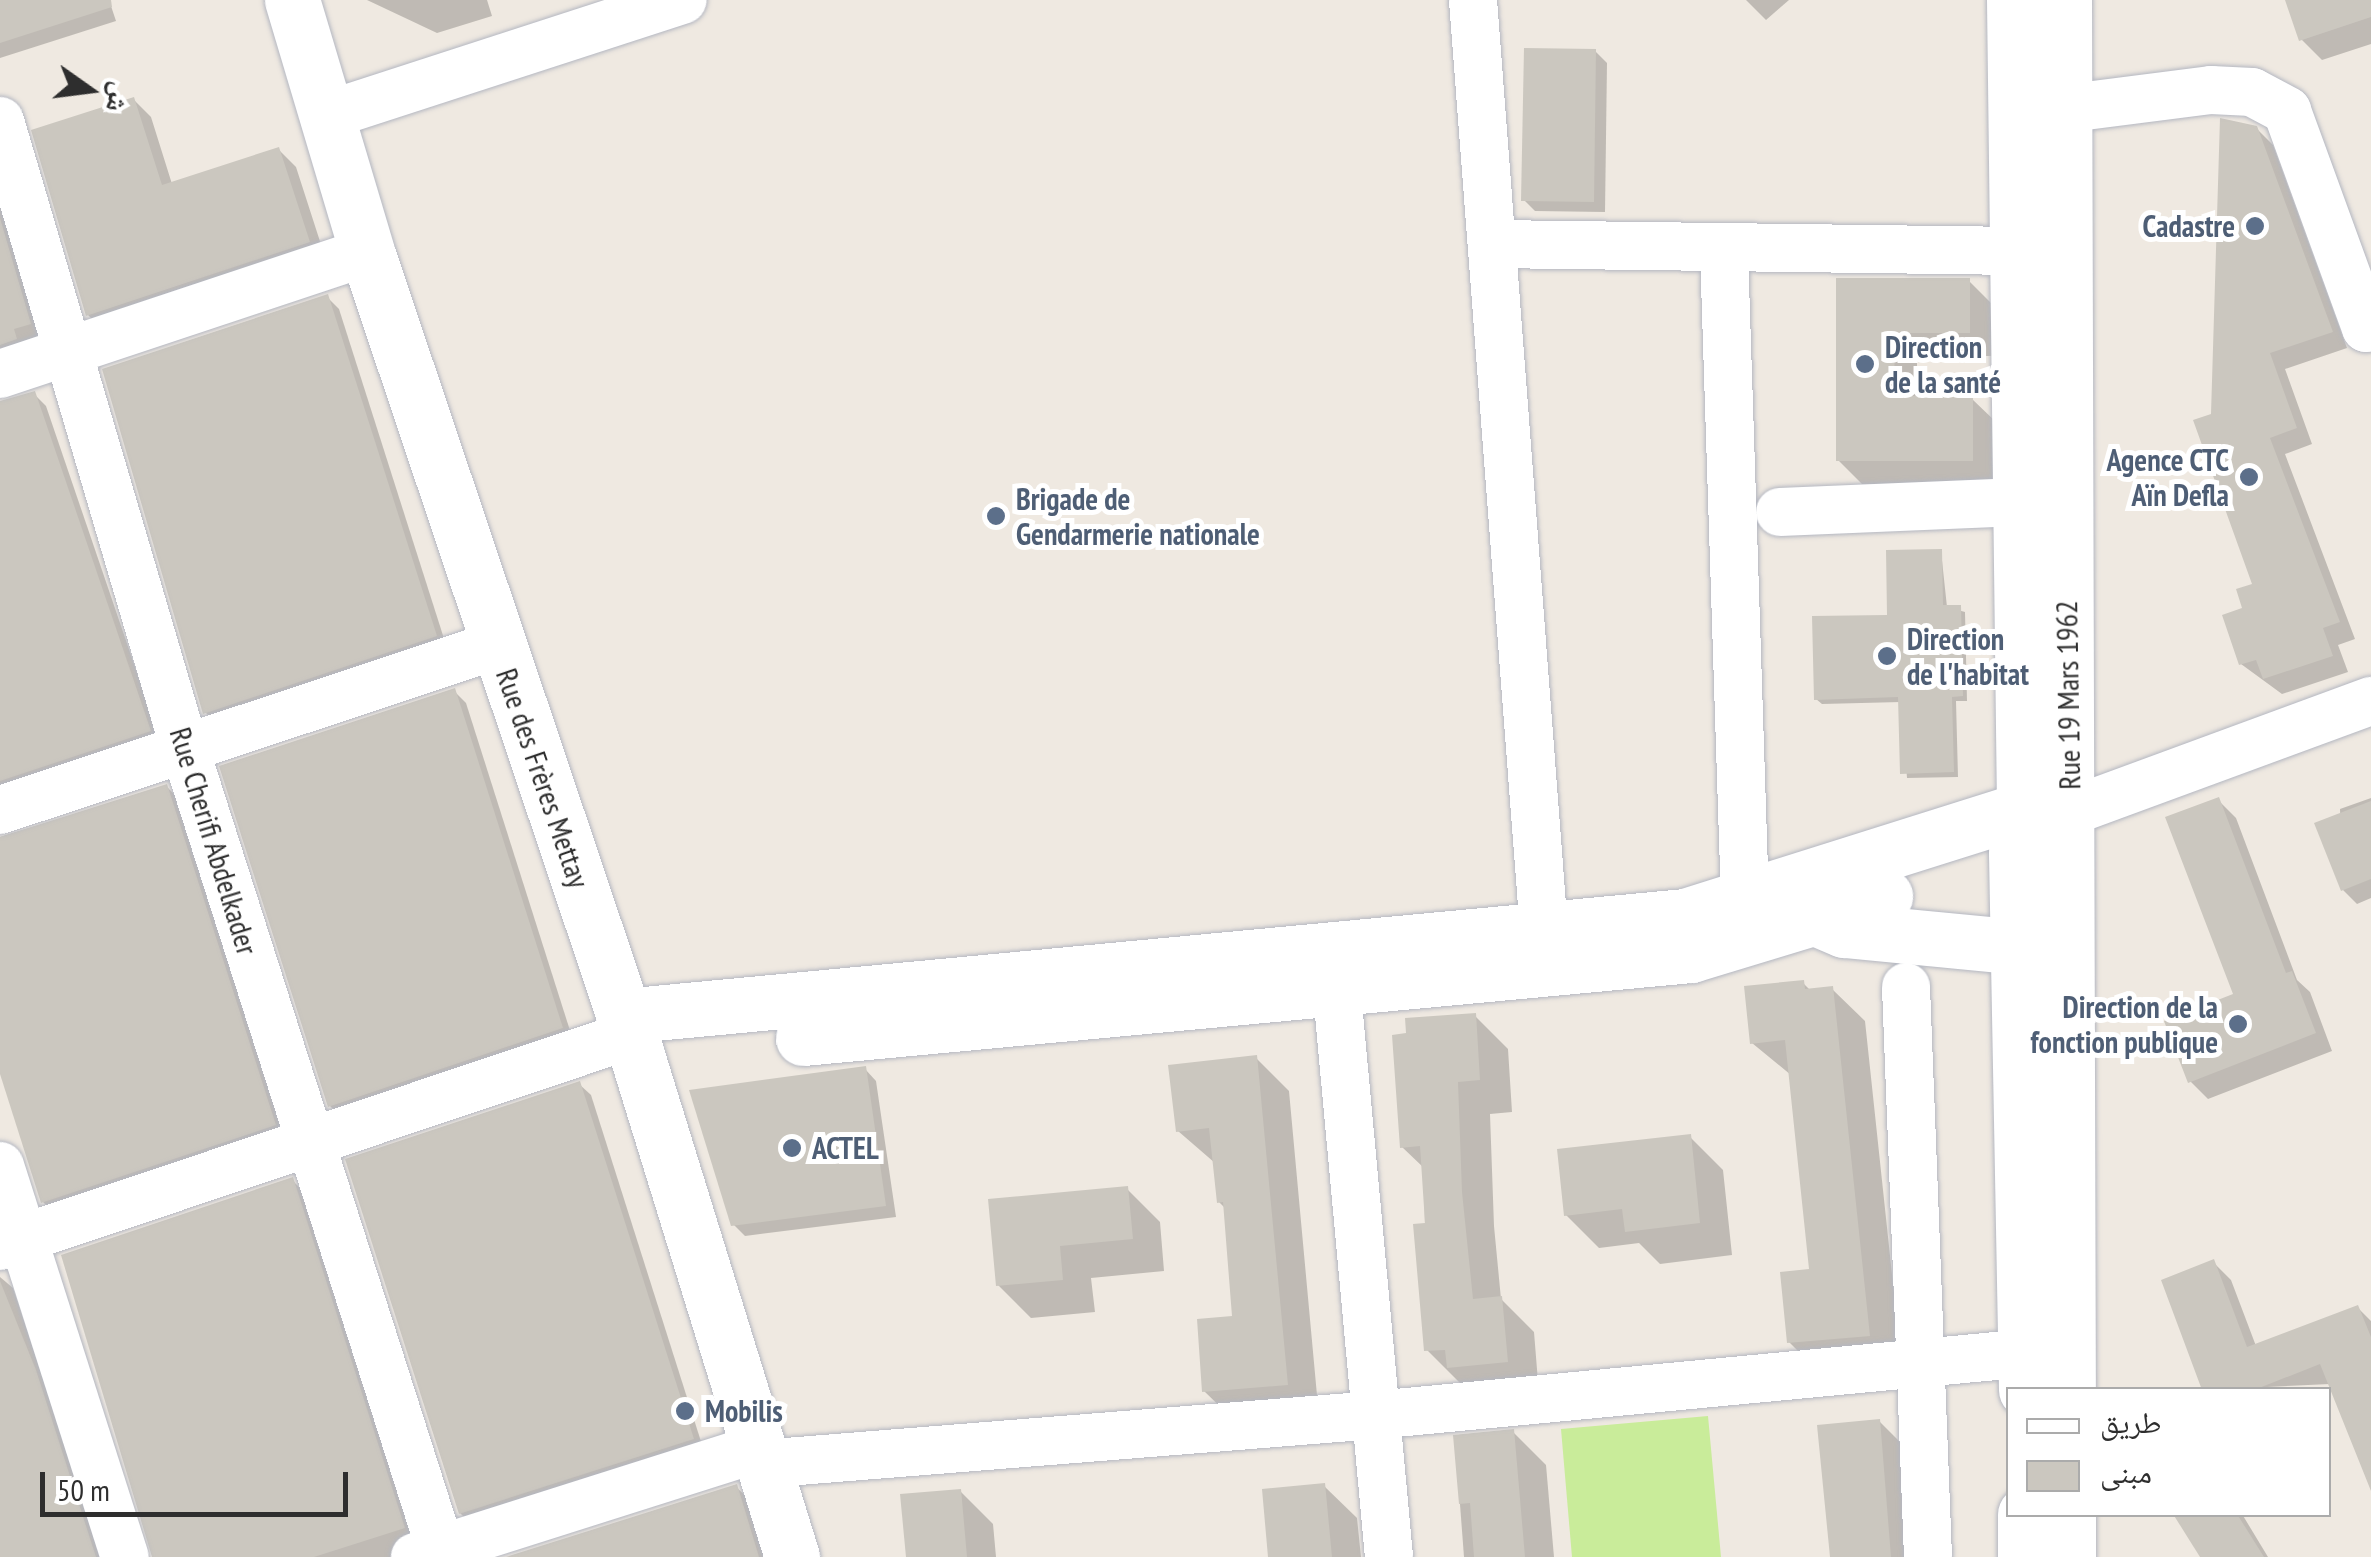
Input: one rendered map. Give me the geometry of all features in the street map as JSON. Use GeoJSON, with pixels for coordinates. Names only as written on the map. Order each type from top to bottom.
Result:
{"type":"FeatureCollection","features":[{"type":"Feature","properties":{"kind":"street","name":"Rue des Frères Mettay"},"geometry":{"type":"LineString","coordinates":[[292,0],[367,252],[630,1034],[792,1557]]}},
{"type":"Feature","properties":{"kind":"street"},"geometry":{"type":"LineString","coordinates":[[325,116],[683,0]]}},
{"type":"Feature","properties":{"kind":"street"},"geometry":{"type":"LineString","coordinates":[[1473,0],[1544,932]]}},
{"type":"Feature","properties":{"kind":"street","name":"Rue 19 Mars 1962"},"geometry":{"type":"LineString","coordinates":[[2014,0],[2019,502],[2036,825],[2046,1370]]}},
{"type":"Feature","properties":{"kind":"street","name":"Rue 19 Mars 1962"},"geometry":{"type":"LineString","coordinates":[[2036,825],[2064,0]]}},
{"type":"Feature","properties":{"kind":"street"},"geometry":{"type":"LineString","coordinates":[[2062,109],[2211,90],[2252,92],[2288,112],[2366,328],[2371,326]]}},
{"type":"Feature","properties":{"kind":"street","name":"Rue Cherifi Abdelkader"},"geometry":{"type":"LineString","coordinates":[[0,122],[184,746],[433,1554]]}},
{"type":"Feature","properties":{"kind":"street"},"geometry":{"type":"LineString","coordinates":[[1492,244],[1724,251],[2016,251]]}},
{"type":"Feature","properties":{"kind":"street"},"geometry":{"type":"LineString","coordinates":[[1724,251],[1745,901]]}},
{"type":"Feature","properties":{"kind":"street"},"geometry":{"type":"LineString","coordinates":[[0,374],[367,252]]}},
{"type":"Feature","properties":{"kind":"street"},"geometry":{"type":"LineString","coordinates":[[1780,512],[2019,502]]}},
{"type":"Feature","properties":{"kind":"street"},"geometry":{"type":"LineString","coordinates":[[0,810],[497,645]]}},
{"type":"Feature","properties":{"kind":"street"},"geometry":{"type":"LineString","coordinates":[[630,1034],[1337,993],[1691,955],[1818,919],[2036,825],[2371,700]]}},
{"type":"Feature","properties":{"kind":"street"},"geometry":{"type":"LineString","coordinates":[[10,1243],[310,1146],[630,1034],[1684,916],[2036,825]]}},
{"type":"Feature","properties":{"kind":"street"},"geometry":{"type":"LineString","coordinates":[[433,1554],[758,1456],[1376,1415],[1917,1361],[2046,1370],[2019,947],[2036,825]]}},
{"type":"Feature","properties":{"kind":"street"},"geometry":{"type":"LineString","coordinates":[[1818,919],[1844,930],[2019,947]]}},
{"type":"Feature","properties":{"kind":"street"},"geometry":{"type":"LineString","coordinates":[[1906,988],[1917,1361],[1928,1557]]}},
{"type":"Feature","properties":{"kind":"street"},"geometry":{"type":"LineString","coordinates":[[1337,993],[1389,1557]]}},
{"type":"Feature","properties":{"kind":"street"},"geometry":{"type":"LineString","coordinates":[[0,1166],[10,1243],[125,1557]]}},
{"type":"Feature","properties":{"kind":"street"},"geometry":{"type":"LineString","coordinates":[[2025,1557],[2026,1517]]}},
{"type":"Feature","properties":{"kind":"street"},"geometry":{"type":"LineString","coordinates":[[2068,1517],[2068,1557]]}},
{"type":"Feature","properties":{"kind":"green space"},"geometry":{"type":"Polygon","coordinates":[[[1708,1416],[1721,1557],[1572,1557],[1561,1429],[1708,1416]]]}},
{"type":"Feature","properties":{"kind":"building"},"geometry":{"type":"Polygon","coordinates":[[[0,0],[111,0],[112,7],[0,43],[0,0]]]}},
{"type":"Feature","properties":{"kind":"building"},"geometry":{"type":"Polygon","coordinates":[[[2285,0],[2371,0],[2371,17],[2299,41],[2285,0]]]}},
{"type":"Feature","properties":{"kind":"building"},"geometry":{"type":"Polygon","coordinates":[[[1524,48],[1596,49],[1594,202],[1521,201],[1524,48]]]}},
{"type":"Feature","properties":{"kind":"building"},"geometry":{"type":"Polygon","coordinates":[[[134,97],[162,185],[279,147],[310,242],[86,316],[31,130],[134,97]]]}},
{"type":"Feature","properties":{"kind":"building"},"geometry":{"type":"Polygon","coordinates":[[[2220,118],[2257,126],[2333,332],[2270,353],[2297,428],[2270,438],[2340,622],[2323,628],[2333,656],[2263,679],[2256,660],[2239,665],[2222,615],[2242,608],[2236,589],[2252,584],[2193,420],[2211,414],[2220,118]]]}},
{"type":"Feature","properties":{"kind":"building"},"geometry":{"type":"Polygon","coordinates":[[[0,218],[31,324],[14,329],[17,339],[0,345],[0,218]]]}},
{"type":"Feature","properties":{"kind":"building","name":"Direction de la santé"},"geometry":{"type":"Polygon","coordinates":[[[1836,278],[1970,278],[1970,333],[1895,333],[1894,396],[1973,396],[1973,461],[1836,461],[1836,278]]]}},
{"type":"Feature","properties":{"kind":"building"},"geometry":{"type":"Polygon","coordinates":[[[328,294],[437,636],[203,714],[102,369],[328,294]]]}},
{"type":"Feature","properties":{"kind":"building"},"geometry":{"type":"Polygon","coordinates":[[[35,391],[151,731],[0,781],[0,401],[35,391]]]}},
{"type":"Feature","properties":{"kind":"building","name":"Direction de l'habitat"},"geometry":{"type":"Polygon","coordinates":[[[1942,549],[1943,605],[1961,605],[1963,696],[1952,697],[1954,772],[1900,774],[1898,697],[1814,700],[1812,616],[1887,615],[1886,550],[1942,549]]]}},
{"type":"Feature","properties":{"kind":"building"},"geometry":{"type":"Polygon","coordinates":[[[455,688],[563,1028],[328,1107],[219,766],[455,688]]]}},
{"type":"Feature","properties":{"kind":"building"},"geometry":{"type":"Polygon","coordinates":[[[167,784],[276,1125],[41,1203],[0,1074],[0,837],[167,784]]]}},
{"type":"Feature","properties":{"kind":"building"},"geometry":{"type":"Polygon","coordinates":[[[2219,797],[2286,973],[2292,971],[2316,1033],[2188,1083],[2164,1021],[2233,994],[2165,817],[2219,797]]]}},
{"type":"Feature","properties":{"kind":"building"},"geometry":{"type":"Polygon","coordinates":[[[2371,801],[2371,879],[2341,891],[2314,823],[2371,801]]]}},
{"type":"Feature","properties":{"kind":"building"},"geometry":{"type":"Polygon","coordinates":[[[1804,980],[1805,989],[1833,986],[1870,1336],[1787,1343],[1780,1272],[1809,1269],[1785,1040],[1750,1044],[1744,986],[1804,980]]]}},
{"type":"Feature","properties":{"kind":"building"},"geometry":{"type":"Polygon","coordinates":[[[1476,1013],[1480,1080],[1458,1082],[1462,1192],[1473,1299],[1502,1296],[1508,1362],[1447,1368],[1445,1350],[1424,1351],[1413,1224],[1425,1223],[1420,1146],[1400,1148],[1392,1035],[1406,1033],[1405,1018],[1476,1013]]]}},
{"type":"Feature","properties":{"kind":"building"},"geometry":{"type":"Polygon","coordinates":[[[1257,1055],[1288,1385],[1202,1392],[1197,1319],[1232,1316],[1223,1202],[1217,1203],[1209,1128],[1176,1132],[1168,1065],[1257,1055]]]}},
{"type":"Feature","properties":{"kind":"building","name":"ACTEL"},"geometry":{"type":"Polygon","coordinates":[[[866,1066],[886,1206],[731,1226],[689,1090],[866,1066]]]}},
{"type":"Feature","properties":{"kind":"building"},"geometry":{"type":"Polygon","coordinates":[[[580,1081],[694,1439],[459,1514],[345,1159],[580,1081]]]}},
{"type":"Feature","properties":{"kind":"building"},"geometry":{"type":"Polygon","coordinates":[[[1691,1134],[1700,1223],[1625,1232],[1622,1209],[1564,1216],[1557,1149],[1691,1134]]]}},
{"type":"Feature","properties":{"kind":"building"},"geometry":{"type":"Polygon","coordinates":[[[293,1177],[405,1528],[314,1557],[152,1557],[61,1255],[293,1177]]]}},
{"type":"Feature","properties":{"kind":"building"},"geometry":{"type":"Polygon","coordinates":[[[1128,1186],[1133,1239],[1060,1246],[1063,1280],[996,1286],[988,1199],[1128,1186]]]}},
{"type":"Feature","properties":{"kind":"building"},"geometry":{"type":"Polygon","coordinates":[[[2214,1259],[2247,1347],[2358,1305],[2371,1337],[2371,1491],[2320,1364],[2262,1387],[2201,1387],[2161,1280],[2214,1259]]]}},
{"type":"Feature","properties":{"kind":"building"},"geometry":{"type":"Polygon","coordinates":[[[0,1281],[36,1370],[96,1557],[0,1557],[0,1281]]]}},
{"type":"Feature","properties":{"kind":"building"},"geometry":{"type":"Polygon","coordinates":[[[1880,1419],[1891,1557],[1830,1557],[1817,1425],[1880,1419]]]}},
{"type":"Feature","properties":{"kind":"building"},"geometry":{"type":"Polygon","coordinates":[[[1514,1429],[1525,1557],[1474,1557],[1470,1503],[1459,1504],[1453,1435],[1514,1429]]]}},
{"type":"Feature","properties":{"kind":"building"},"geometry":{"type":"Polygon","coordinates":[[[1325,1483],[1332,1557],[1268,1557],[1262,1489],[1325,1483]]]}},
{"type":"Feature","properties":{"kind":"building"},"geometry":{"type":"Polygon","coordinates":[[[737,1484],[759,1557],[506,1557],[737,1484]]]}},
{"type":"Feature","properties":{"kind":"building"},"geometry":{"type":"Polygon","coordinates":[[[961,1489],[967,1557],[906,1557],[900,1494],[961,1489]]]}},
{"type":"Feature","properties":{"kind":"building"},"geometry":{"type":"Polygon","coordinates":[[[2175,1517],[2239,1517],[2264,1557],[2200,1557],[2175,1517]]]}},
{"type":"Feature","properties":{"kind":"place","name":"Cadastre"},"geometry":{"type":"Point","coordinates":[2255,226]}},
{"type":"Feature","properties":{"kind":"place","name":"Direction de la santé"},"geometry":{"type":"Point","coordinates":[1865,364]}},
{"type":"Feature","properties":{"kind":"place","name":"Agence CTC Aïn Defla"},"geometry":{"type":"Point","coordinates":[2249,477]}},
{"type":"Feature","properties":{"kind":"place","name":"Brigade de Gendarmerie nationale"},"geometry":{"type":"Point","coordinates":[996,516]}},
{"type":"Feature","properties":{"kind":"place","name":"Direction de l'habitat"},"geometry":{"type":"Point","coordinates":[1887,656]}},
{"type":"Feature","properties":{"kind":"place","name":"Direction de la fonction publique"},"geometry":{"type":"Point","coordinates":[2238,1024]}},
{"type":"Feature","properties":{"kind":"place","name":"ACTEL"},"geometry":{"type":"Point","coordinates":[792,1148]}},
{"type":"Feature","properties":{"kind":"place","name":"Mobilis"},"geometry":{"type":"Point","coordinates":[685,1411]}}]}
